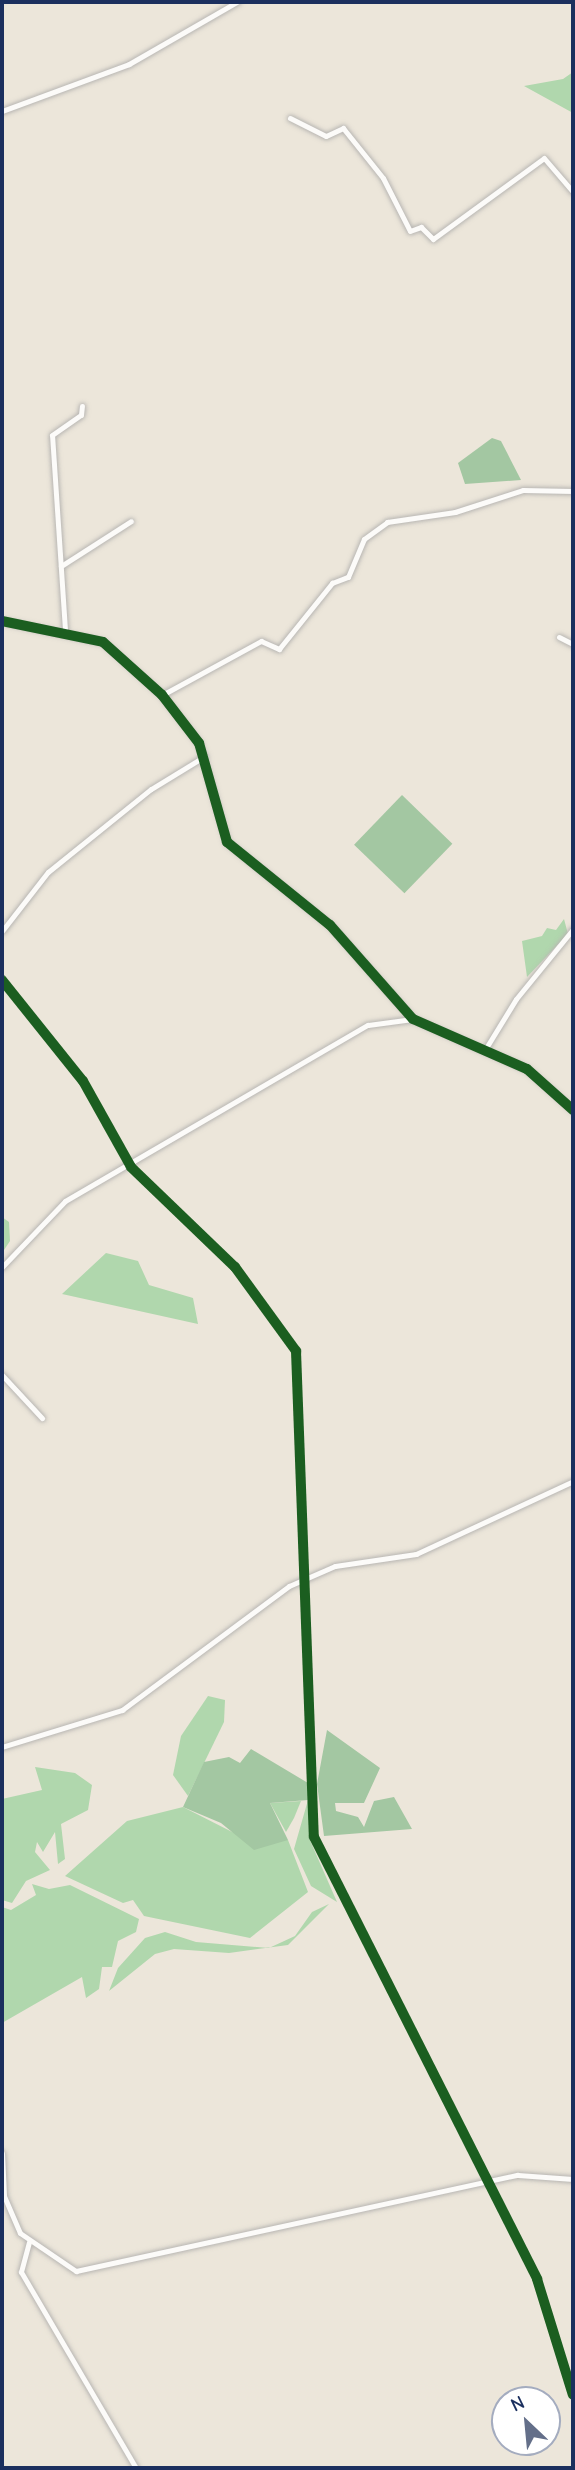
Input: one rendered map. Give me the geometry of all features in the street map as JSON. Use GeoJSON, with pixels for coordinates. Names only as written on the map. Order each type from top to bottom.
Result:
{"type":"FeatureCollection","features":[{"type":"Feature","properties":{"kind":"street"},"geometry":{"type":"LineString","coordinates":[[2,111],[129,64],[237,2]]}},
{"type":"Feature","properties":{"kind":"street"},"geometry":{"type":"LineString","coordinates":[[290,118],[326,136],[343,128],[383,178],[410,231],[421,227],[433,239],[544,158],[573,192]]}},
{"type":"Feature","properties":{"kind":"street"},"geometry":{"type":"LineString","coordinates":[[65,630],[52,435],[81,415],[82,406]]}},
{"type":"Feature","properties":{"kind":"street"},"geometry":{"type":"LineString","coordinates":[[162,695],[261,641],[279,649],[332,583],[348,577],[364,539],[387,522],[455,512],[510,492],[573,491]]}},
{"type":"Feature","properties":{"kind":"street"},"geometry":{"type":"LineString","coordinates":[[61,566],[131,521]]}},
{"type":"Feature","properties":{"kind":"street"},"geometry":{"type":"LineString","coordinates":[[2,621],[65,630],[103,642],[162,695],[205,756],[227,842],[330,925],[413,1019],[486,1048],[527,1069],[573,1110]]}},
{"type":"Feature","properties":{"kind":"street"},"geometry":{"type":"LineString","coordinates":[[559,637],[573,644]]}},
{"type":"Feature","properties":{"kind":"street"},"geometry":{"type":"LineString","coordinates":[[2,931],[48,872],[151,789],[205,756]]}},
{"type":"Feature","properties":{"kind":"street"},"geometry":{"type":"LineString","coordinates":[[486,1048],[516,999],[573,929]]}},
{"type":"Feature","properties":{"kind":"street"},"geometry":{"type":"LineString","coordinates":[[2,1267],[65,1201],[368,1025],[413,1019]]}},
{"type":"Feature","properties":{"kind":"street"},"geometry":{"type":"LineString","coordinates":[[2,1375],[42,1418]]}},
{"type":"Feature","properties":{"kind":"street"},"geometry":{"type":"LineString","coordinates":[[2,1746],[122,1710],[296,1582],[335,1566],[416,1554],[573,1481]]}},
{"type":"Feature","properties":{"kind":"street"},"geometry":{"type":"LineString","coordinates":[[2,2153],[4,2196],[29,2242],[21,2272],[136,2468]]}},
{"type":"Feature","properties":{"kind":"street"},"geometry":{"type":"LineString","coordinates":[[29,2242],[42,2242],[81,2271],[518,2175],[573,2179]]}},
{"type":"Feature","properties":{"kind":"green space"},"geometry":{"type":"Polygon","coordinates":[[[573,72],[573,113],[524,86],[563,79],[573,72]]]}},
{"type":"Feature","properties":{"kind":"green space"},"geometry":{"type":"Polygon","coordinates":[[[492,438],[501,441],[521,480],[465,484],[458,463],[492,438]]]}},
{"type":"Feature","properties":{"kind":"green space"},"geometry":{"type":"Polygon","coordinates":[[[402,795],[452,844],[404,893],[354,845],[402,795]]]}},
{"type":"Feature","properties":{"kind":"green space"},"geometry":{"type":"Polygon","coordinates":[[[564,919],[568,934],[527,977],[522,941],[542,936],[547,928],[556,930],[564,919]]]}},
{"type":"Feature","properties":{"kind":"green space"},"geometry":{"type":"Polygon","coordinates":[[[2,1217],[9,1222],[10,1241],[2,1253],[2,1217]]]}},
{"type":"Feature","properties":{"kind":"green space"},"geometry":{"type":"Polygon","coordinates":[[[106,1253],[138,1261],[149,1285],[193,1298],[198,1324],[62,1294],[106,1253]]]}},
{"type":"Feature","properties":{"kind":"green space"},"geometry":{"type":"Polygon","coordinates":[[[208,1696],[225,1700],[224,1722],[188,1796],[173,1775],[181,1736],[208,1696]]]}},
{"type":"Feature","properties":{"kind":"green space"},"geometry":{"type":"Polygon","coordinates":[[[327,1730],[380,1768],[364,1803],[335,1803],[336,1811],[358,1817],[364,1827],[374,1801],[394,1797],[412,1829],[324,1836],[317,1784],[327,1730]]]}},
{"type":"Feature","properties":{"kind":"green space"},"geometry":{"type":"Polygon","coordinates":[[[251,1749],[308,1783],[308,1800],[270,1803],[288,1840],[254,1850],[221,1823],[183,1807],[204,1762],[229,1757],[240,1763],[251,1749]]]}},
{"type":"Feature","properties":{"kind":"green space"},"geometry":{"type":"Polygon","coordinates":[[[35,1767],[75,1773],[92,1785],[88,1810],[61,1824],[65,1859],[58,1864],[55,1832],[43,1852],[37,1842],[35,1852],[50,1870],[26,1881],[12,1903],[2,1900],[2,1799],[42,1790],[35,1767]]]}},
{"type":"Feature","properties":{"kind":"green space"},"geometry":{"type":"Polygon","coordinates":[[[308,1800],[309,1838],[337,1902],[311,1886],[294,1849],[308,1800]]]}},
{"type":"Feature","properties":{"kind":"green space"},"geometry":{"type":"Polygon","coordinates":[[[301,1801],[294,1818],[286,1832],[270,1803],[301,1801]]]}},
{"type":"Feature","properties":{"kind":"green space"},"geometry":{"type":"Polygon","coordinates":[[[183,1807],[246,1839],[288,1840],[308,1892],[250,1938],[144,1916],[133,1900],[123,1903],[65,1876],[127,1821],[183,1807]]]}},
{"type":"Feature","properties":{"kind":"green space"},"geometry":{"type":"Polygon","coordinates":[[[32,1884],[49,1889],[70,1885],[139,1919],[136,1932],[118,1941],[112,1967],[102,1967],[99,1989],[86,1998],[82,1977],[2,2023],[2,1907],[11,1910],[36,1895],[32,1884]]]}},
{"type":"Feature","properties":{"kind":"green space"},"geometry":{"type":"Polygon","coordinates":[[[329,1904],[288,1945],[270,1947],[295,1936],[312,1912],[329,1904]]]}},
{"type":"Feature","properties":{"kind":"green space"},"geometry":{"type":"Polygon","coordinates":[[[165,1932],[196,1942],[267,1948],[229,1953],[174,1949],[155,1954],[109,1991],[118,1968],[145,1938],[165,1932]]]}},
{"type":"Feature","properties":{"kind":"cycle path"},"geometry":{"type":"LineString","coordinates":[[2,621],[103,642],[162,695],[199,743],[227,842],[330,925],[413,1019],[527,1069],[573,1110]]}},
{"type":"Feature","properties":{"kind":"cycle path"},"geometry":{"type":"LineString","coordinates":[[2,980],[83,1081],[131,1167],[235,1267],[296,1351],[314,1837],[537,2279],[573,2395]]}}]}
